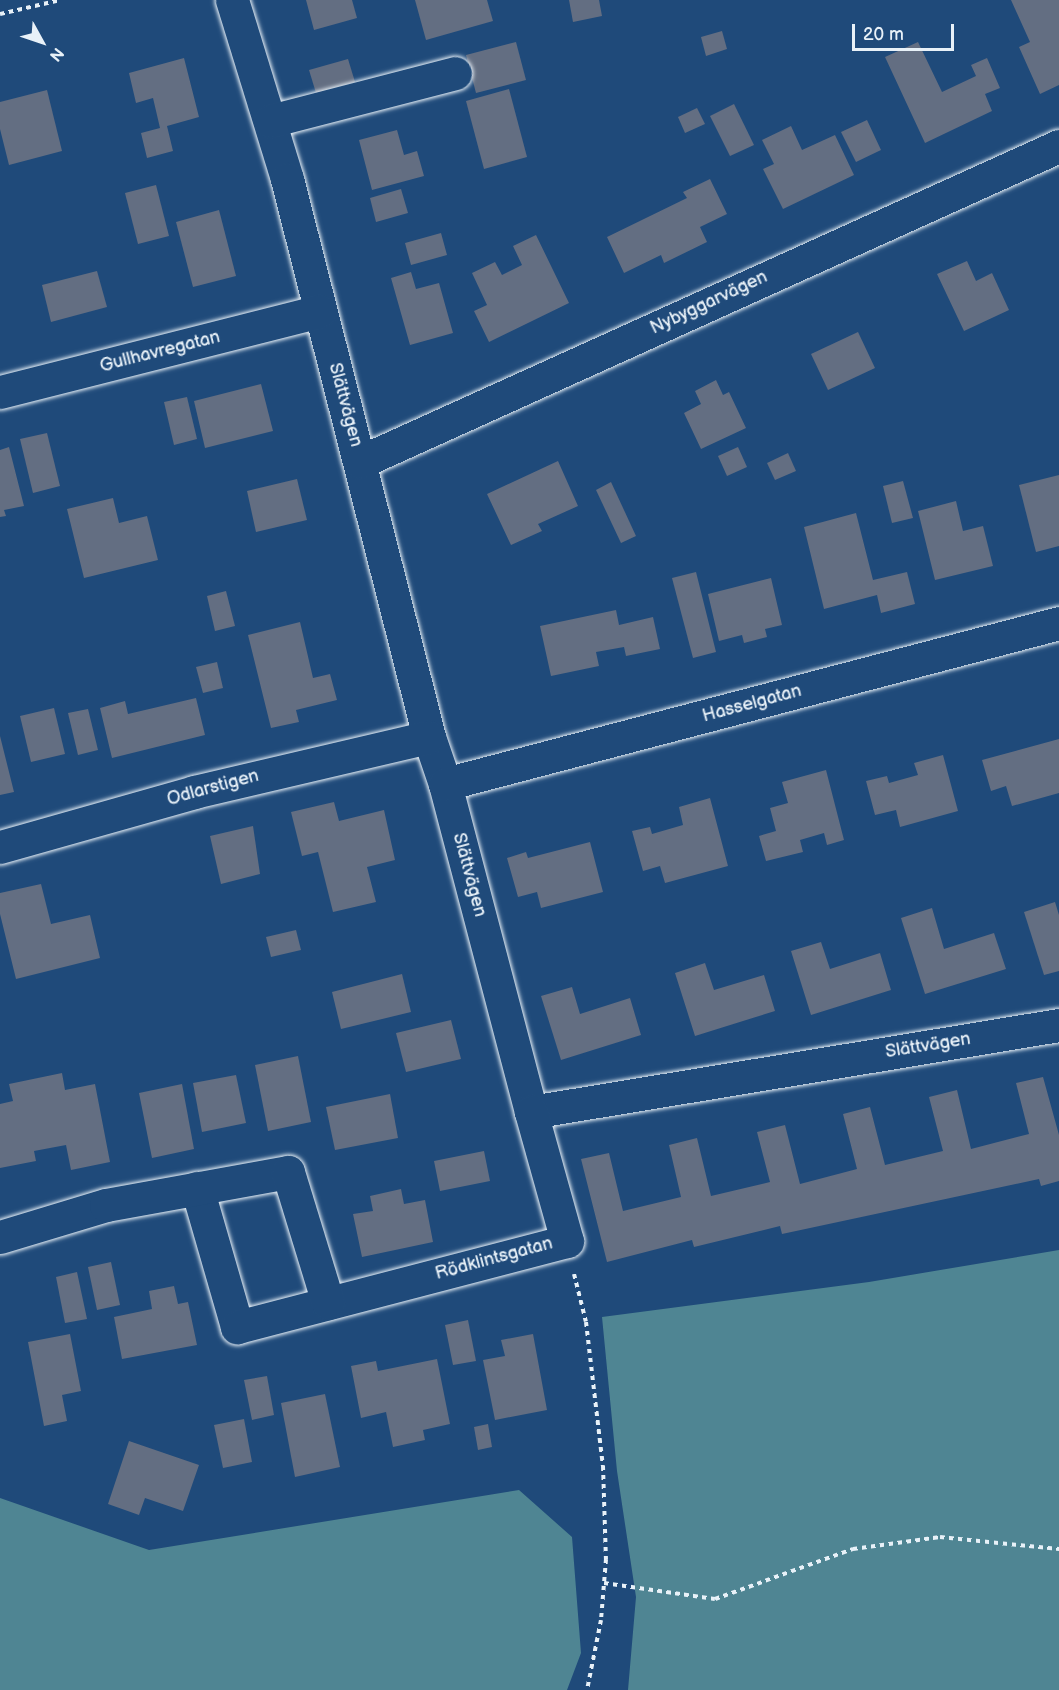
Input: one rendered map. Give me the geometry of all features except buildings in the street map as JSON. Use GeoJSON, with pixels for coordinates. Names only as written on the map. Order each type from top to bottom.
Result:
{"type":"FeatureCollection","features":[{"type":"Feature","properties":{"kind":"street","name":"Slättvägen"},"geometry":{"type":"LineString","coordinates":[[232,0],[270,121],[360,462],[429,737],[446,784],[531,1112],[1059,1025]]}},
{"type":"Feature","properties":{"kind":"street"},"geometry":{"type":"LineString","coordinates":[[270,121],[455,73]]}},
{"type":"Feature","properties":{"kind":"street","name":"Nybyggarvägen"},"geometry":{"type":"LineString","coordinates":[[360,462],[1059,146]]}},
{"type":"Feature","properties":{"kind":"street","name":"Gullhavregatan"},"geometry":{"type":"LineString","coordinates":[[0,392],[320,312]]}},
{"type":"Feature","properties":{"kind":"street","name":"Hasselgatan"},"geometry":{"type":"LineString","coordinates":[[446,784],[1059,623]]}},
{"type":"Feature","properties":{"kind":"street","name":"Odlarstigen"},"geometry":{"type":"LineString","coordinates":[[0,847],[194,792],[429,737]]}},
{"type":"Feature","properties":{"kind":"street","name":"Rödklintsgatan"},"geometry":{"type":"LineString","coordinates":[[197,1188],[237,1327],[567,1241],[531,1112]]}},
{"type":"Feature","properties":{"kind":"street"},"geometry":{"type":"LineString","coordinates":[[0,1237],[106,1205],[288,1172],[328,1303]]}},
{"type":"Feature","properties":{"kind":"path"},"geometry":{"type":"LineString","coordinates":[[0,14],[60,0]]}},
{"type":"Feature","properties":{"kind":"path"},"geometry":{"type":"LineString","coordinates":[[567,1241],[586,1322],[603,1466],[604,1583],[587,1690]]}},
{"type":"Feature","properties":{"kind":"path"},"geometry":{"type":"LineString","coordinates":[[604,1583],[715,1599],[863,1548],[940,1537],[1059,1549]]}},
{"type":"Feature","properties":{"kind":"green space"},"geometry":{"type":"Polygon","coordinates":[[[1059,1250],[1059,1690],[628,1690],[636,1597],[617,1471],[602,1317],[869,1282],[1059,1250]]]}},
{"type":"Feature","properties":{"kind":"green space"},"geometry":{"type":"Polygon","coordinates":[[[519,1490],[572,1537],[581,1653],[567,1690],[0,1690],[0,1498],[149,1550],[519,1490]]]}}]}
